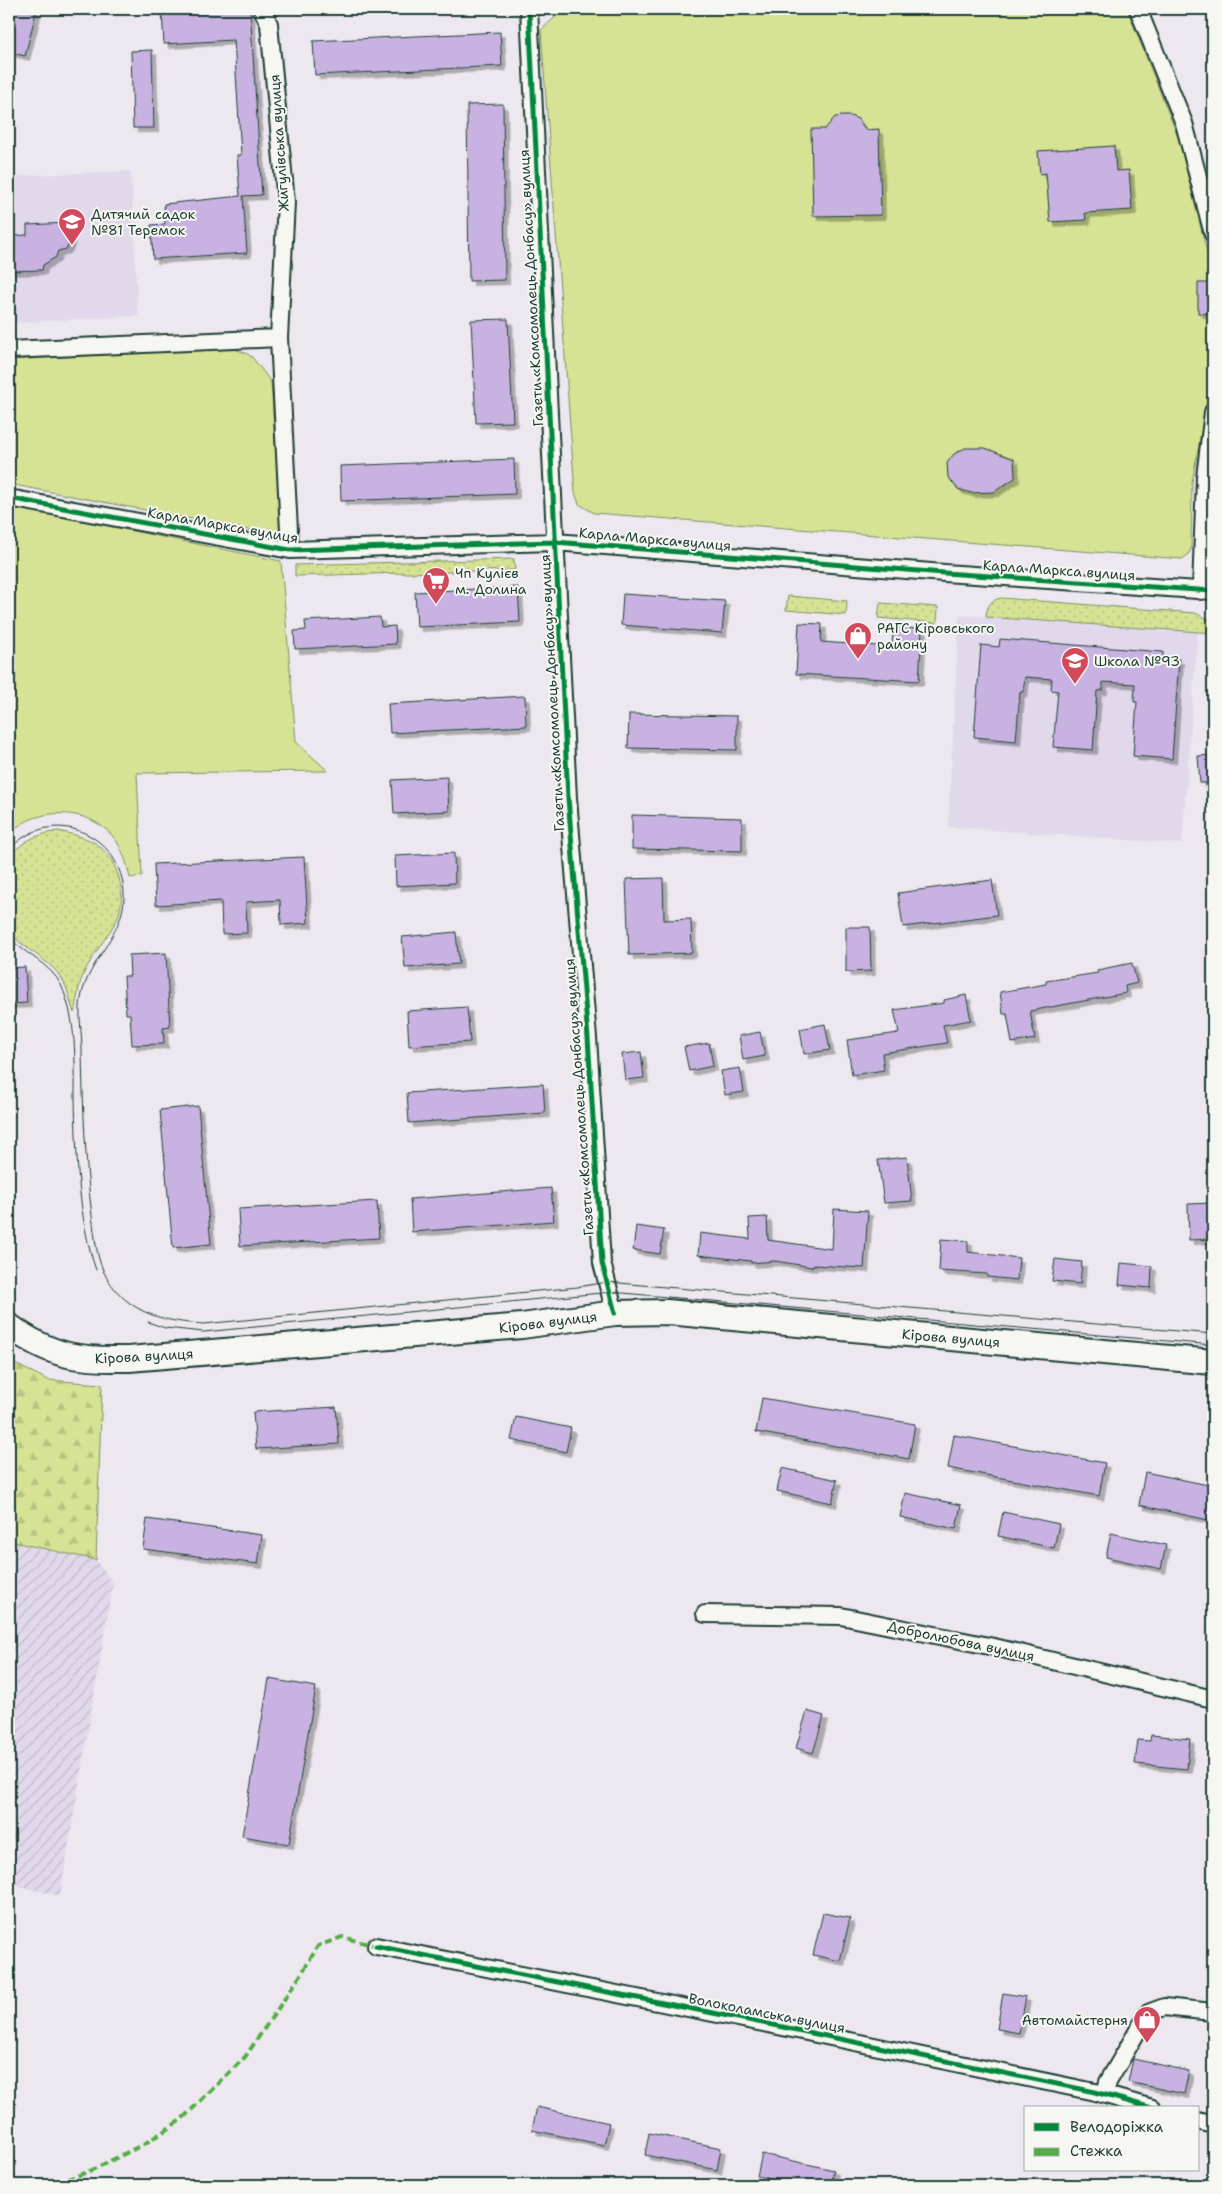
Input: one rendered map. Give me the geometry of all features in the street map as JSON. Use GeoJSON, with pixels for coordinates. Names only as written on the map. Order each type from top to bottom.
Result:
{"type":"FeatureCollection","features":[{"type":"Feature","properties":{"kind":"main road","name":"Кірова вулиця"},"geometry":{"type":"LineString","coordinates":[[9,1326],[31,1342],[61,1354],[91,1360],[129,1359],[522,1326],[616,1313],[667,1312],[1213,1362]]}},
{"type":"Feature","properties":{"kind":"street","name":"Жигулівська вулиця"},"geometry":{"type":"LineString","coordinates":[[262,9],[269,24],[286,202],[279,338],[290,550]]}},
{"type":"Feature","properties":{"kind":"street","name":"Газети «Комсомолець Донбасу» вулиця"},"geometry":{"type":"LineString","coordinates":[[533,9],[555,542],[568,798],[588,1038],[602,1262],[616,1313]]}},
{"type":"Feature","properties":{"kind":"street"},"geometry":{"type":"LineString","coordinates":[[1138,9],[1184,122],[1213,234]]}},
{"type":"Feature","properties":{"kind":"street"},"geometry":{"type":"LineString","coordinates":[[9,350],[279,338]]}},
{"type":"Feature","properties":{"kind":"street"},"geometry":{"type":"LineString","coordinates":[[1207,591],[1205,477],[1213,412]]}},
{"type":"Feature","properties":{"kind":"street","name":"Карла Маркса вулиця"},"geometry":{"type":"LineString","coordinates":[[9,498],[290,550],[555,542],[944,573],[1207,591]]}},
{"type":"Feature","properties":{"kind":"street","name":"Добролюбова вулиця"},"geometry":{"type":"LineString","coordinates":[[705,1614],[841,1616],[994,1647],[1213,1699]]}},
{"type":"Feature","properties":{"kind":"street","name":"Волоколамська вулиця"},"geometry":{"type":"LineString","coordinates":[[376,1946],[763,2023],[1105,2094],[1145,2106]]}},
{"type":"Feature","properties":{"kind":"street"},"geometry":{"type":"LineString","coordinates":[[1105,2094],[1108,2082],[1148,2013],[1164,2007],[1213,2012]]}},
{"type":"Feature","properties":{"kind":"street"},"geometry":{"type":"LineString","coordinates":[[1200,2122],[1213,2125]]}},
{"type":"Feature","properties":{"kind":"shaded area","name":"Дитячий садок №81 Теремок"},"geometry":{"type":"Polygon","coordinates":[[[131,171],[138,316],[9,323],[9,176],[131,171]]]}},
{"type":"Feature","properties":{"kind":"shaded area","name":"Школа №93"},"geometry":{"type":"Polygon","coordinates":[[[959,615],[1198,631],[1182,844],[948,827],[959,615]]]}},
{"type":"Feature","properties":{"kind":"shaded area"},"geometry":{"type":"Polygon","coordinates":[[[9,1541],[96,1560],[113,1583],[60,1896],[9,1884],[9,1541]]]}},
{"type":"Feature","properties":{"kind":"green space"},"geometry":{"type":"Polygon","coordinates":[[[576,9],[1127,9],[1178,137],[1209,260],[1213,368],[1192,482],[1191,549],[1188,555],[1182,559],[594,513],[579,504],[575,493],[541,30],[562,11],[576,9]]]}},
{"type":"Feature","properties":{"kind":"green space"},"geometry":{"type":"Polygon","coordinates":[[[231,348],[252,357],[271,382],[281,536],[9,484],[9,360],[231,348]]]}},
{"type":"Feature","properties":{"kind":"green space"},"geometry":{"type":"Polygon","coordinates":[[[9,506],[281,561],[296,742],[328,771],[137,773],[142,876],[130,878],[117,842],[107,830],[94,821],[80,816],[49,814],[34,818],[9,834],[9,506]]]}},
{"type":"Feature","properties":{"kind":"green space"},"geometry":{"type":"Polygon","coordinates":[[[514,559],[515,570],[295,576],[295,565],[514,559]]]}},
{"type":"Feature","properties":{"kind":"green space"},"geometry":{"type":"Polygon","coordinates":[[[788,596],[847,601],[846,615],[786,610],[788,596]]]}},
{"type":"Feature","properties":{"kind":"green space"},"geometry":{"type":"Polygon","coordinates":[[[1001,598],[1195,613],[1210,620],[1213,625],[1213,633],[986,617],[990,604],[994,600],[1001,598]]]}},
{"type":"Feature","properties":{"kind":"green space"},"geometry":{"type":"Polygon","coordinates":[[[880,603],[938,607],[937,623],[878,618],[880,603]]]}},
{"type":"Feature","properties":{"kind":"green space"},"geometry":{"type":"Polygon","coordinates":[[[58,831],[86,839],[95,843],[103,850],[115,867],[121,888],[120,909],[117,919],[83,975],[74,1013],[66,987],[57,972],[21,944],[9,931],[9,857],[20,846],[31,839],[58,831]]]}},
{"type":"Feature","properties":{"kind":"green space"},"geometry":{"type":"Polygon","coordinates":[[[9,1361],[48,1380],[102,1384],[96,1560],[9,1541],[9,1361]]]}},
{"type":"Feature","properties":{"kind":"building"},"geometry":{"type":"Polygon","coordinates":[[[9,9],[37,9],[25,56],[9,52],[9,9]]]}},
{"type":"Feature","properties":{"kind":"building"},"geometry":{"type":"Polygon","coordinates":[[[250,9],[262,195],[243,196],[247,253],[153,259],[151,225],[165,224],[164,204],[240,196],[237,155],[241,155],[234,40],[164,44],[162,12],[250,9]]]}},
{"type":"Feature","properties":{"kind":"building"},"geometry":{"type":"Polygon","coordinates":[[[500,32],[502,66],[315,75],[313,41],[500,32]]]}},
{"type":"Feature","properties":{"kind":"building"},"geometry":{"type":"Polygon","coordinates":[[[152,50],[154,128],[133,128],[131,51],[152,50]]]}},
{"type":"Feature","properties":{"kind":"building"},"geometry":{"type":"Polygon","coordinates":[[[503,104],[505,280],[469,281],[467,105],[503,104]]]}},
{"type":"Feature","properties":{"kind":"building"},"geometry":{"type":"Polygon","coordinates":[[[851,116],[858,119],[866,130],[879,129],[881,215],[813,216],[811,129],[825,129],[835,117],[851,116]]]}},
{"type":"Feature","properties":{"kind":"building"},"geometry":{"type":"Polygon","coordinates":[[[1114,146],[1116,171],[1129,170],[1132,210],[1085,213],[1086,220],[1050,222],[1046,173],[1040,174],[1038,151],[1114,146]]]}},
{"type":"Feature","properties":{"kind":"building"},"geometry":{"type":"Polygon","coordinates":[[[67,223],[71,241],[66,249],[58,251],[56,257],[43,265],[42,270],[9,271],[9,236],[27,235],[27,225],[67,223]]]}},
{"type":"Feature","properties":{"kind":"building"},"geometry":{"type":"Polygon","coordinates":[[[1198,283],[1213,283],[1212,314],[1198,313],[1198,283]]]}},
{"type":"Feature","properties":{"kind":"building"},"geometry":{"type":"Polygon","coordinates":[[[508,319],[513,422],[476,423],[471,320],[508,319]]]}},
{"type":"Feature","properties":{"kind":"building"},"geometry":{"type":"Polygon","coordinates":[[[965,448],[985,448],[1014,459],[1015,478],[994,492],[971,493],[958,489],[948,477],[947,463],[954,454],[965,448]]]}},
{"type":"Feature","properties":{"kind":"building"},"geometry":{"type":"Polygon","coordinates":[[[514,459],[515,494],[341,501],[340,466],[514,459]]]}},
{"type":"Feature","properties":{"kind":"building"},"geometry":{"type":"Polygon","coordinates":[[[518,587],[520,622],[417,627],[415,592],[518,587]]]}},
{"type":"Feature","properties":{"kind":"building"},"geometry":{"type":"Polygon","coordinates":[[[623,594],[725,601],[722,633],[621,625],[623,594]]]}},
{"type":"Feature","properties":{"kind":"building"},"geometry":{"type":"Polygon","coordinates":[[[380,617],[381,627],[395,626],[396,644],[295,649],[294,631],[306,630],[305,621],[380,617]]]}},
{"type":"Feature","properties":{"kind":"building","name":"РАГС Кіровського району"},"geometry":{"type":"Polygon","coordinates":[[[799,623],[822,624],[821,642],[892,647],[893,627],[922,629],[919,681],[796,674],[799,623]]]}},
{"type":"Feature","properties":{"kind":"building"},"geometry":{"type":"Polygon","coordinates":[[[1000,639],[1163,652],[1163,658],[1179,659],[1172,759],[1133,756],[1137,702],[1134,702],[1135,684],[1103,682],[1103,690],[1097,691],[1093,750],[1053,747],[1058,691],[1051,690],[1052,679],[1025,677],[1023,692],[1020,692],[1016,741],[974,737],[981,645],[999,647],[1000,639]]]}},
{"type":"Feature","properties":{"kind":"building"},"geometry":{"type":"Polygon","coordinates":[[[525,696],[526,726],[390,733],[388,704],[525,696]]]}},
{"type":"Feature","properties":{"kind":"building"},"geometry":{"type":"Polygon","coordinates":[[[629,714],[737,716],[737,750],[628,748],[629,714]]]}},
{"type":"Feature","properties":{"kind":"building"},"geometry":{"type":"Polygon","coordinates":[[[1213,755],[1213,783],[1200,783],[1198,756],[1213,755]]]}},
{"type":"Feature","properties":{"kind":"building"},"geometry":{"type":"Polygon","coordinates":[[[447,777],[449,811],[394,814],[392,780],[447,777]]]}},
{"type":"Feature","properties":{"kind":"building"},"geometry":{"type":"Polygon","coordinates":[[[632,815],[742,818],[742,851],[632,849],[632,815]]]}},
{"type":"Feature","properties":{"kind":"building"},"geometry":{"type":"Polygon","coordinates":[[[454,853],[455,883],[396,886],[395,856],[454,853]]]}},
{"type":"Feature","properties":{"kind":"building"},"geometry":{"type":"Polygon","coordinates":[[[304,857],[308,923],[281,925],[280,900],[246,902],[247,933],[222,934],[221,901],[156,905],[154,864],[304,857]]]}},
{"type":"Feature","properties":{"kind":"building"},"geometry":{"type":"Polygon","coordinates":[[[663,878],[664,920],[691,919],[692,953],[629,955],[626,879],[663,878]]]}},
{"type":"Feature","properties":{"kind":"building"},"geometry":{"type":"Polygon","coordinates":[[[992,880],[997,915],[903,927],[898,893],[992,880]]]}},
{"type":"Feature","properties":{"kind":"building"},"geometry":{"type":"Polygon","coordinates":[[[846,927],[870,927],[871,971],[846,972],[846,927]]]}},
{"type":"Feature","properties":{"kind":"building"},"geometry":{"type":"Polygon","coordinates":[[[456,932],[459,964],[405,968],[402,937],[456,932]]]}},
{"type":"Feature","properties":{"kind":"building"},"geometry":{"type":"Polygon","coordinates":[[[166,953],[170,1027],[163,1028],[164,1044],[132,1045],[130,1014],[126,1014],[124,976],[130,976],[129,955],[166,953]]]}},
{"type":"Feature","properties":{"kind":"building"},"geometry":{"type":"Polygon","coordinates":[[[1132,963],[1137,983],[1125,986],[1126,993],[1030,1011],[1035,1039],[1012,1043],[1007,1014],[1003,1014],[1000,992],[1046,984],[1046,981],[1098,973],[1097,970],[1132,963]]]}},
{"type":"Feature","properties":{"kind":"building"},"geometry":{"type":"Polygon","coordinates":[[[25,967],[27,1003],[9,1004],[9,968],[25,967]]]}},
{"type":"Feature","properties":{"kind":"building"},"geometry":{"type":"Polygon","coordinates":[[[966,995],[971,1020],[943,1025],[947,1043],[882,1053],[884,1070],[852,1075],[847,1040],[899,1033],[894,1010],[944,1003],[944,1000],[966,995]]]}},
{"type":"Feature","properties":{"kind":"building"},"geometry":{"type":"Polygon","coordinates":[[[467,1007],[470,1042],[409,1046],[407,1011],[467,1007]]]}},
{"type":"Feature","properties":{"kind":"building"},"geometry":{"type":"Polygon","coordinates":[[[825,1024],[830,1050],[804,1054],[800,1029],[825,1024]]]}},
{"type":"Feature","properties":{"kind":"building"},"geometry":{"type":"Polygon","coordinates":[[[760,1032],[765,1056],[743,1060],[739,1036],[760,1032]]]}},
{"type":"Feature","properties":{"kind":"building"},"geometry":{"type":"Polygon","coordinates":[[[709,1043],[713,1066],[689,1071],[684,1047],[709,1043]]]}},
{"type":"Feature","properties":{"kind":"building"},"geometry":{"type":"Polygon","coordinates":[[[641,1052],[644,1078],[625,1080],[622,1054],[641,1052]]]}},
{"type":"Feature","properties":{"kind":"building"},"geometry":{"type":"Polygon","coordinates":[[[740,1068],[744,1092],[725,1095],[721,1071],[740,1068]]]}},
{"type":"Feature","properties":{"kind":"building"},"geometry":{"type":"Polygon","coordinates":[[[543,1084],[545,1113],[409,1123],[407,1093],[543,1084]]]}},
{"type":"Feature","properties":{"kind":"building"},"geometry":{"type":"Polygon","coordinates":[[[198,1106],[211,1244],[173,1248],[160,1110],[198,1106]]]}},
{"type":"Feature","properties":{"kind":"building"},"geometry":{"type":"Polygon","coordinates":[[[907,1157],[912,1201],[884,1203],[878,1160],[907,1157]]]}},
{"type":"Feature","properties":{"kind":"building"},"geometry":{"type":"Polygon","coordinates":[[[551,1188],[554,1221],[412,1232],[410,1199],[551,1188]]]}},
{"type":"Feature","properties":{"kind":"building"},"geometry":{"type":"Polygon","coordinates":[[[377,1201],[379,1238],[240,1246],[238,1209],[377,1201]]]}},
{"type":"Feature","properties":{"kind":"building"},"geometry":{"type":"Polygon","coordinates":[[[1213,1203],[1213,1239],[1189,1240],[1188,1204],[1213,1203]]]}},
{"type":"Feature","properties":{"kind":"building"},"geometry":{"type":"Polygon","coordinates":[[[834,1209],[868,1211],[864,1268],[813,1265],[812,1267],[775,1261],[751,1263],[751,1261],[698,1255],[700,1233],[750,1239],[749,1218],[767,1217],[768,1240],[832,1249],[834,1209]]]}},
{"type":"Feature","properties":{"kind":"building"},"geometry":{"type":"Polygon","coordinates":[[[636,1226],[664,1230],[660,1254],[633,1250],[636,1226]]]}},
{"type":"Feature","properties":{"kind":"building"},"geometry":{"type":"Polygon","coordinates":[[[941,1239],[968,1241],[968,1252],[1019,1258],[1017,1280],[987,1277],[987,1274],[939,1271],[941,1239]]]}},
{"type":"Feature","properties":{"kind":"building"},"geometry":{"type":"Polygon","coordinates":[[[1055,1259],[1082,1262],[1080,1284],[1052,1281],[1055,1259]]]}},
{"type":"Feature","properties":{"kind":"building"},"geometry":{"type":"Polygon","coordinates":[[[1121,1263],[1152,1266],[1151,1288],[1119,1285],[1121,1263]]]}},
{"type":"Feature","properties":{"kind":"building"},"geometry":{"type":"Polygon","coordinates":[[[762,1398],[915,1424],[909,1459],[756,1432],[762,1398]]]}},
{"type":"Feature","properties":{"kind":"building"},"geometry":{"type":"Polygon","coordinates":[[[336,1407],[339,1444],[256,1449],[253,1412],[336,1407]]]}},
{"type":"Feature","properties":{"kind":"building"},"geometry":{"type":"Polygon","coordinates":[[[516,1417],[571,1428],[566,1452],[511,1440],[516,1417]]]}},
{"type":"Feature","properties":{"kind":"building"},"geometry":{"type":"Polygon","coordinates":[[[954,1435],[1105,1463],[1099,1496],[948,1468],[954,1435]]]}},
{"type":"Feature","properties":{"kind":"building"},"geometry":{"type":"Polygon","coordinates":[[[782,1468],[837,1480],[832,1503],[777,1491],[782,1468]]]}},
{"type":"Feature","properties":{"kind":"building"},"geometry":{"type":"Polygon","coordinates":[[[1145,1472],[1213,1486],[1213,1521],[1139,1505],[1145,1472]]]}},
{"type":"Feature","properties":{"kind":"building"},"geometry":{"type":"Polygon","coordinates":[[[905,1493],[961,1505],[956,1529],[900,1517],[905,1493]]]}},
{"type":"Feature","properties":{"kind":"building"},"geometry":{"type":"Polygon","coordinates":[[[1003,1512],[1059,1524],[1054,1548],[998,1536],[1003,1512]]]}},
{"type":"Feature","properties":{"kind":"building"},"geometry":{"type":"Polygon","coordinates":[[[147,1519],[262,1535],[258,1564],[143,1549],[147,1519]]]}},
{"type":"Feature","properties":{"kind":"building"},"geometry":{"type":"Polygon","coordinates":[[[1111,1533],[1166,1545],[1161,1569],[1106,1557],[1111,1533]]]}},
{"type":"Feature","properties":{"kind":"building"},"geometry":{"type":"Polygon","coordinates":[[[269,1679],[316,1687],[289,1844],[242,1836],[269,1679]]]}},
{"type":"Feature","properties":{"kind":"building"},"geometry":{"type":"Polygon","coordinates":[[[807,1711],[824,1716],[813,1753],[796,1748],[807,1711]]]}},
{"type":"Feature","properties":{"kind":"building"},"geometry":{"type":"Polygon","coordinates":[[[1151,1735],[1190,1739],[1187,1769],[1135,1764],[1138,1740],[1150,1741],[1151,1735]]]}},
{"type":"Feature","properties":{"kind":"building"},"geometry":{"type":"Polygon","coordinates":[[[823,1913],[850,1918],[840,1961],[813,1955],[823,1913]]]}},
{"type":"Feature","properties":{"kind":"building"},"geometry":{"type":"Polygon","coordinates":[[[1003,1993],[1026,1997],[1019,2033],[997,2029],[1003,1993]]]}},
{"type":"Feature","properties":{"kind":"building"},"geometry":{"type":"Polygon","coordinates":[[[1133,2059],[1189,2071],[1184,2094],[1128,2082],[1133,2059]]]}},
{"type":"Feature","properties":{"kind":"building"},"geometry":{"type":"Polygon","coordinates":[[[537,2107],[609,2123],[604,2145],[532,2130],[537,2107]]]}},
{"type":"Feature","properties":{"kind":"building"},"geometry":{"type":"Polygon","coordinates":[[[649,2133],[721,2148],[717,2170],[645,2155],[649,2133]]]}},
{"type":"Feature","properties":{"kind":"building"},"geometry":{"type":"Polygon","coordinates":[[[762,2154],[834,2170],[831,2185],[800,2185],[757,2176],[762,2154]]]}},
{"type":"Feature","properties":{"kind":"tram line"},"geometry":{"type":"LineString","coordinates":[[9,850],[26,836],[44,828],[63,827],[82,832],[98,841],[111,855],[120,873],[124,895],[123,909],[113,935],[85,984],[80,1004],[86,1154],[95,1240],[103,1271],[116,1290],[126,1300],[149,1314],[175,1321],[204,1324],[578,1287],[607,1282],[1213,1334]]}},
{"type":"Feature","properties":{"kind":"tram line"},"geometry":{"type":"LineString","coordinates":[[9,937],[57,978],[70,1012],[75,1055],[76,1139],[79,1185],[85,1229],[96,1270]]}},
{"type":"Feature","properties":{"kind":"tram line"},"geometry":{"type":"LineString","coordinates":[[148,1322],[165,1328],[204,1332],[611,1292],[1213,1345]]}},
{"type":"Feature","properties":{"kind":"marked path"},"geometry":{"type":"LineString","coordinates":[[31,2185],[53,2184],[88,2172],[144,2144],[181,2120],[245,2057],[318,1946],[342,1937],[376,1946]]}},
{"type":"Feature","properties":{"kind":"cycle path"},"geometry":{"type":"LineString","coordinates":[[529,9],[568,798],[588,1038],[602,1263],[615,1313]]}},
{"type":"Feature","properties":{"kind":"cycle path"},"geometry":{"type":"LineString","coordinates":[[9,498],[290,550],[555,542],[944,573],[1213,591]]}},
{"type":"Feature","properties":{"kind":"cycle path"},"geometry":{"type":"LineString","coordinates":[[376,1946],[773,2025],[1095,2092],[1145,2106]]}},
{"type":"Feature","properties":{"kind":"place","name":"Дитячий садок №81 Теремок"},"geometry":{"type":"Point","coordinates":[72,246]}},
{"type":"Feature","properties":{"kind":"place","name":"Чп Кулієв м. Долина"},"geometry":{"type":"Point","coordinates":[436,605]}},
{"type":"Feature","properties":{"kind":"place","name":"РАГС Кіровського району"},"geometry":{"type":"Point","coordinates":[858,660]}},
{"type":"Feature","properties":{"kind":"place","name":"Школа №93"},"geometry":{"type":"Point","coordinates":[1075,685]}},
{"type":"Feature","properties":{"kind":"place","name":"Автомайстерня"},"geometry":{"type":"Point","coordinates":[1147,2044]}}]}
